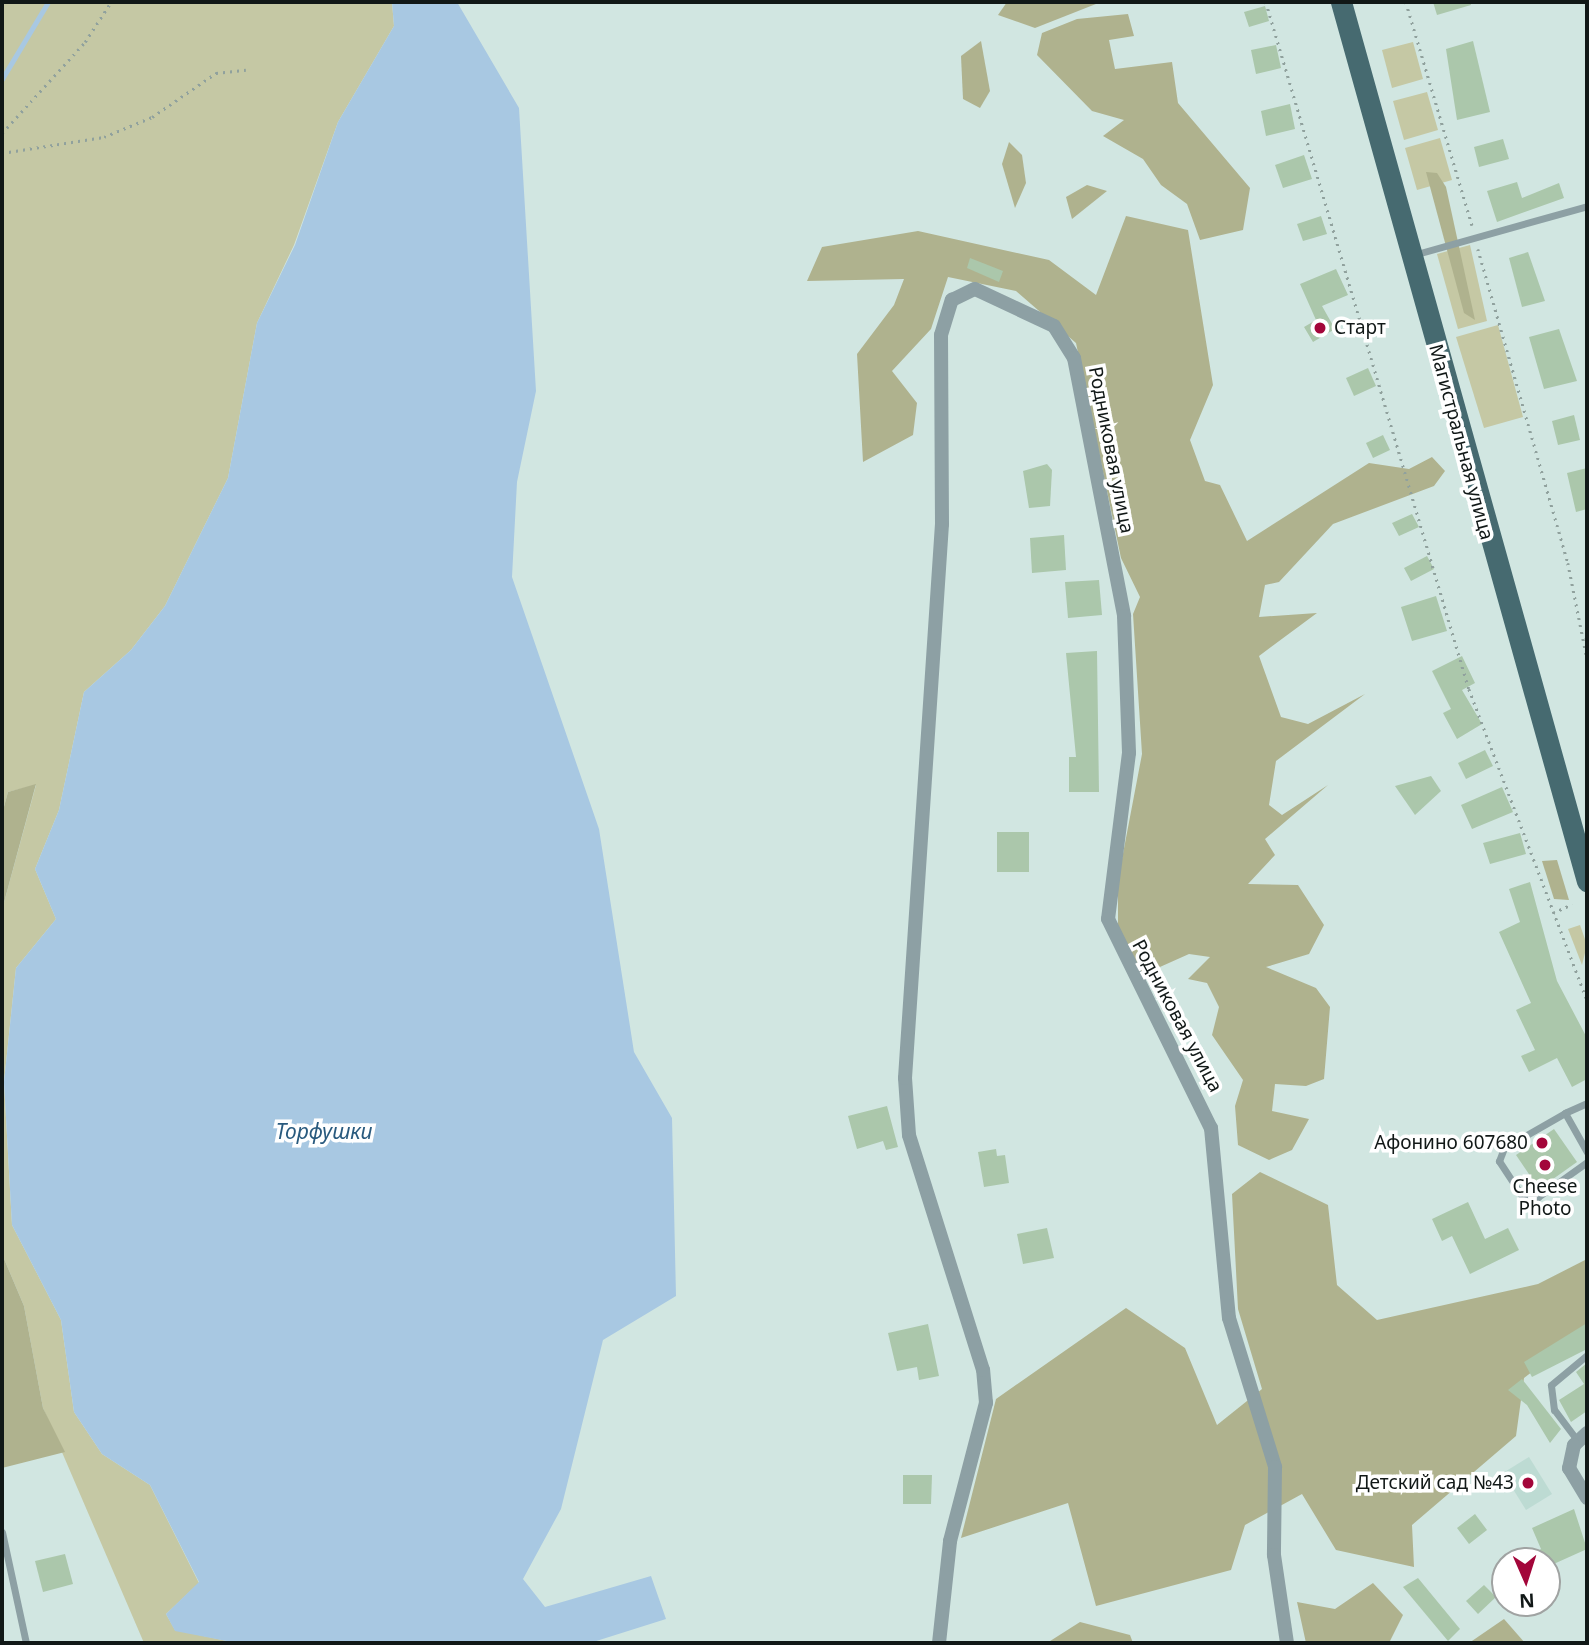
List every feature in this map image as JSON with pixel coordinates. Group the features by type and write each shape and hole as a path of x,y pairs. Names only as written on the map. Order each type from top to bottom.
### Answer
{"main road":[{"name":"Магистральная улица","path":"1341,2 1409,256 1587,881"}],"street":[{"name":"Родниковая улица","path":"939,1643 954,1521 986,1402 983,1370 904,1108 942,524 942,335 952,300 975,289 1054,326 1074,358 1124,616 1129,753 1108,919 1210,1128 1229,1318 1275,1467 1274,1555 1287,1643"},
{"path":"1579,1439 1572,1481 1587,1498"}],"lane":[{"path":"1409,256 1476,240 1587,206"},
{"path":"1587,1103 1504,1148 1499,1161 1522,1196 1538,1197 1587,1162"},
{"path":"1565,1114 1587,1152"},
{"path":"1579,1439 1554,1410 1551,1385 1587,1355"},
{"path":"2,1532 26,1643"}],"path":[{"path":"2,133 85,42 111,2"},
{"path":"1266,2 1469,689 1522,816 1553,913 1587,999"},
{"path":"1406,2 1567,563 1587,658"},
{"path":"2,153 104,137 152,117 216,73 246,70"},
{"path":"1553,913 1572,904"}],"shaded area":[{"path":"2,2 392,2 394,26 338,122 294,245 257,323 228,478 165,606 131,650 84,692 59,810 35,869 56,919 16,968 4,1082 12,1225 61,1320 74,1412 102,1454 150,1485 199,1583 166,1614 175,1630 237,1643 144,1643 43,1408 24,1306 2,1254 2,910 36,785 8,792 2,814"},
{"path":"1413,42 1423,79 1392,88 1382,50"},
{"path":"1427,92 1438,130 1404,140 1393,101"},
{"path":"1440,138 1452,180 1417,190 1405,148"},
{"path":"1470,245 1487,321 1458,329 1437,254"},
{"path":"1498,325 1523,417 1484,428 1456,337"},
{"path":"1580,925 1587,945 1582,965 1568,929"},
{"name":"Детский сад №43","path":"1529,1457 1552,1494 1526,1510 1503,1473"}],"green space":[{"path":"1007,2 1101,2 1035,28 998,15"},
{"path":"1128,14 1134,36 1109,40 1115,69 1172,62 1178,103 1250,188 1243,230 1200,240 1187,204 1161,185 1143,159 1103,136 1124,120 1092,111 1037,55 1042,33 1077,19"},
{"path":"981,41 990,91 980,108 963,99 961,56"},
{"path":"1009,142 1022,155 1026,183 1015,208 1002,164"},
{"path":"1426,172 1437,173 1446,187 1475,320 1464,313"},
{"path":"1087,185 1107,191 1072,219 1066,197"},
{"path":"1126,216 1188,230 1213,385 1190,440 1205,481 1220,485 1247,541 1369,463 1409,469 1432,457 1445,471 1434,486 1333,524 1279,582 1265,585 1259,617 1317,613 1259,656 1281,717 1308,724 1365,694 1276,761 1269,805 1282,815 1328,785 1265,839 1275,855 1248,884 1298,885 1324,925 1309,954 1266,967 1316,988 1330,1007 1324,1079 1306,1086 1275,1084 1272,1111 1309,1119 1292,1150 1269,1160 1238,1145 1235,1106 1243,1080 1212,1035 1219,1007 1207,983 1188,979 1210,957 1189,954 1142,975 1118,932 1118,880 1142,754 1133,614 1140,597 1121,558 1076,343 1016,291 948,277 931,329 892,371 917,403 913,435 863,462 857,354 894,305 904,279 807,281 822,247 918,231 1049,260 1096,295"},
{"path":"36,784 2,910 2,814 8,792"},
{"path":"1557,860 1569,900 1554,899 1542,861"},
{"path":"1260,1172 1328,1205 1337,1285 1377,1320 1538,1284 1587,1259 1585,1331 1524,1378 1516,1436 1412,1525 1414,1567 1336,1550 1302,1494 1245,1525 1231,1570 1096,1606 1068,1503 961,1538 996,1399 1126,1308 1185,1348 1217,1425 1262,1389 1238,1309 1232,1194"},
{"path":"2,1254 24,1306 43,1408 65,1452 2,1468"},
{"path":"1373,1583 1403,1615 1389,1643 1306,1643 1297,1602 1335,1609"},
{"path":"1504,1619 1525,1643 1469,1643"},
{"path":"1080,1622 1130,1635 1133,1643 1047,1643"}],"water":[{"name":"Торфушки","path":"392,2 457,2 519,108 536,391 517,482 512,577 599,829 634,1052 672,1118 676,1296 603,1340 561,1509 523,1579 545,1607 651,1576 666,1619 590,1643 237,1643 175,1631 166,1614 199,1582 150,1485 102,1454 74,1412 61,1320 12,1225 4,1082 16,968 56,919 35,869 59,810 84,692 131,650 165,606 228,478 257,323 295,245 338,122 394,26"}],"building":[{"path":"1433,2 1470,2 1471,5 1437,15"},
{"path":"1265,6 1269,21 1249,27 1244,12"},
{"path":"1473,41 1490,112 1457,120 1446,49"},
{"path":"1276,45 1281,68 1256,74 1251,50"},
{"path":"1290,104 1295,129 1266,136 1261,111"},
{"path":"1503,139 1509,159 1479,167 1474,147"},
{"path":"1304,155 1312,179 1283,188 1275,165"},
{"path":"1517,182 1522,198 1559,183 1564,198 1497,222 1487,191"},
{"path":"1321,216 1327,234 1303,241 1297,224"},
{"path":"1528,252 1545,301 1522,307 1509,258"},
{"path":"970,258 1003,271 999,282 967,268"},
{"path":"1336,269 1348,295 1322,306 1335,329 1313,342 1304,327 1316,320 1300,284"},
{"path":"1559,329 1577,381 1544,389 1529,337"},
{"path":"1368,368 1376,386 1354,396 1346,378"},
{"path":"1574,415 1580,440 1558,445 1552,421"},
{"path":"1383,435 1390,450 1373,458 1366,443"},
{"path":"1047,464 1052,470 1050,506 1029,508 1023,471"},
{"path":"1587,468 1587,509 1576,512 1567,473"},
{"path":"1412,514 1419,527 1399,536 1392,523"},
{"path":"1064,535 1066,570 1032,573 1030,538"},
{"path":"1427,556 1434,569 1411,581 1404,568"},
{"path":"1099,580 1102,615 1068,618 1065,582"},
{"path":"1436,596 1447,631 1412,641 1401,607"},
{"path":"1097,651 1099,792 1069,792 1069,757 1076,757 1066,653"},
{"path":"1462,656 1475,683 1462,690 1482,724 1457,739 1443,713 1451,709 1432,671"},
{"path":"1485,750 1493,766 1466,779 1458,763"},
{"path":"1431,776 1441,791 1415,815 1395,786"},
{"path":"1502,787 1513,812 1472,829 1461,805"},
{"path":"997,832 1029,832 1029,872 997,872"},
{"path":"1520,833 1526,854 1490,864 1483,843"},
{"path":"1530,882 1557,981 1587,1038 1587,1079 1572,1087 1557,1058 1529,1072 1521,1056 1535,1050 1516,1010 1531,1003 1499,932 1520,922 1509,889"},
{"path":"887,1106 898,1147 886,1150 883,1141 857,1149 848,1116"},
{"path":"1554,1129 1577,1162 1539,1189 1516,1155"},
{"path":"996,1149 997,1156 1005,1155 1009,1183 984,1187 978,1152"},
{"path":"1468,1202 1485,1239 1508,1228 1519,1250 1470,1274 1452,1236 1442,1241 1432,1219"},
{"path":"1047,1228 1054,1258 1023,1264 1017,1234"},
{"path":"1587,1323 1587,1349 1532,1377 1524,1362"},
{"path":"928,1324 939,1376 919,1380 917,1367 897,1371 888,1333"},
{"path":"1587,1363 1587,1411 1571,1422 1559,1400 1584,1384 1576,1372"},
{"path":"1522,1379 1561,1429 1550,1443 1527,1405 1508,1390"},
{"path":"903,1475 932,1475 931,1504 903,1504"},
{"path":"1574,1509 1587,1549 1561,1561 1561,1547 1540,1547 1532,1528"},
{"path":"1475,1514 1487,1530 1469,1544 1457,1528"},
{"path":"65,1554 73,1584 43,1592 35,1561"},
{"path":"1418,1578 1460,1629 1448,1641 1403,1587"},
{"path":"1484,1585 1491,1592 1491,1602 1478,1614 1466,1601"}],"waterway":[{"path":"2,79 48,2"}],"place":[{"name":"Старт","path":"1320,328"},
{"name":"Афонино 607680","path":"1542,1143"},
{"name":"Cheese Photo","path":"1545,1165"},
{"name":"Детский сад №43","path":"1528,1483"}]}
